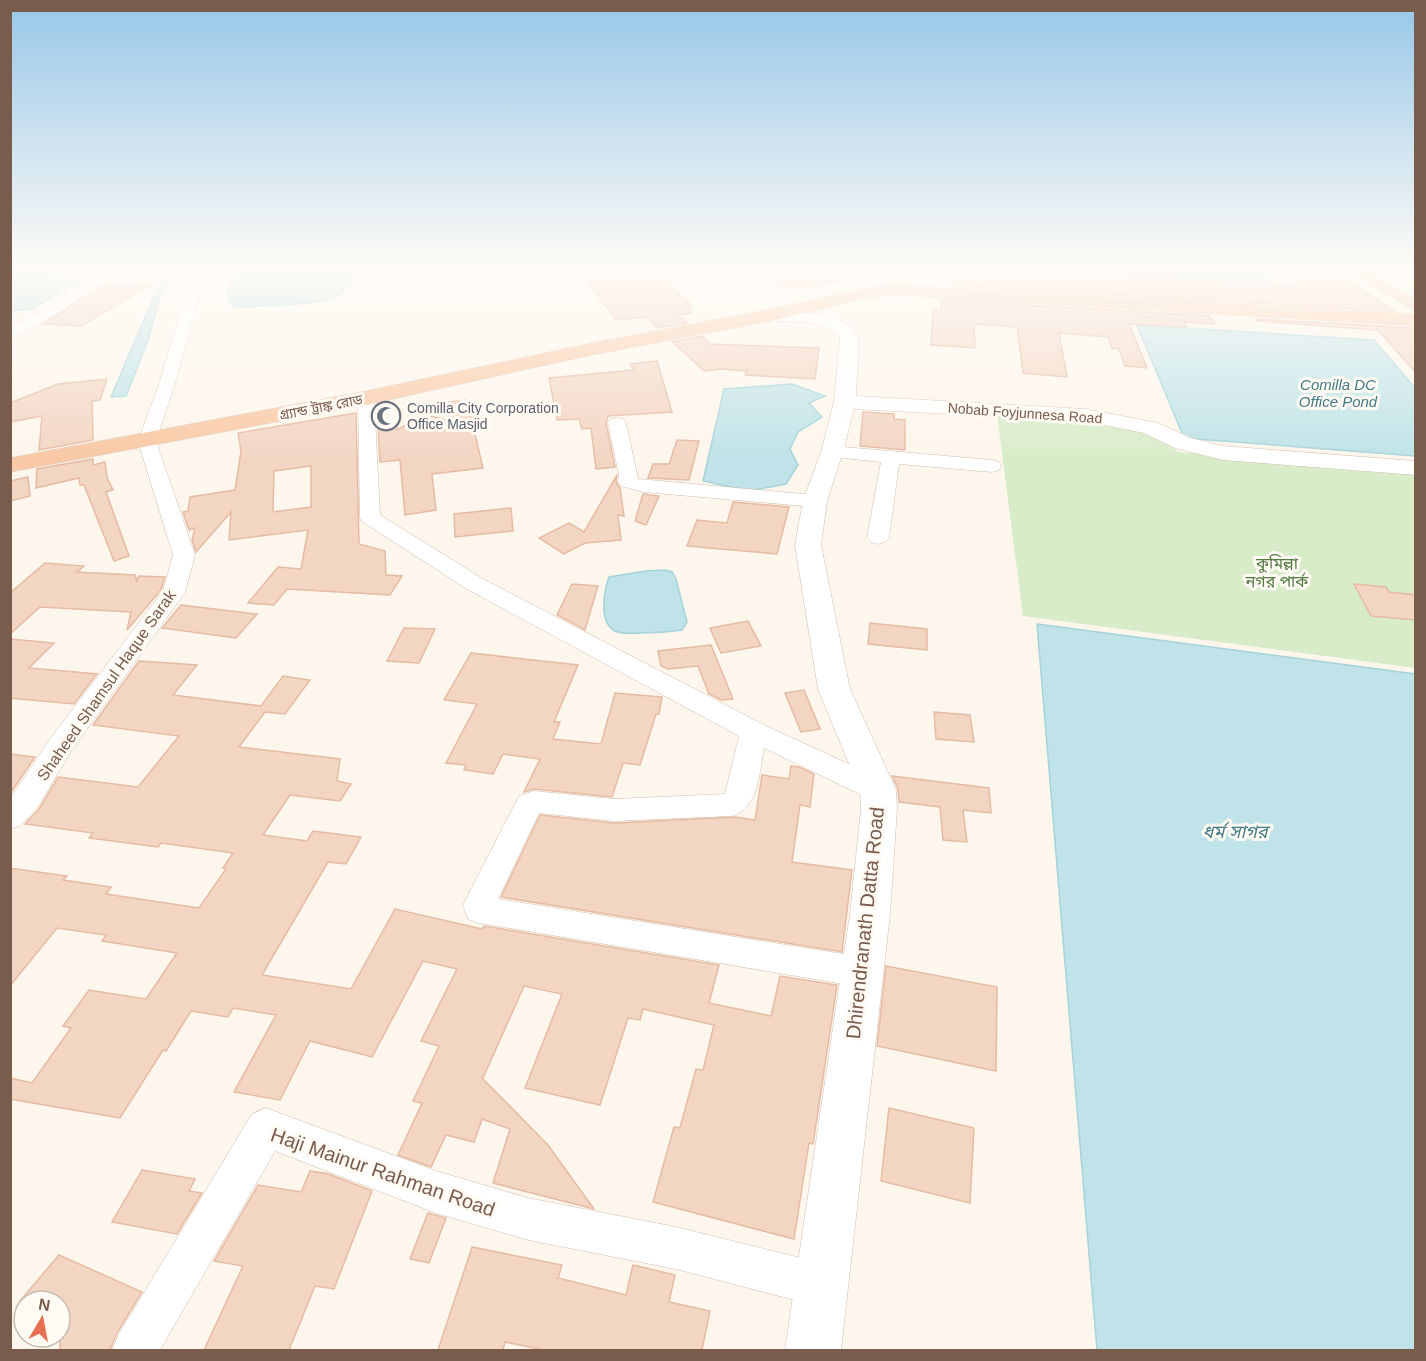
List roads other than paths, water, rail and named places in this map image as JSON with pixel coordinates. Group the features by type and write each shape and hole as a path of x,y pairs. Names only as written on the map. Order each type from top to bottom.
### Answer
{"highway":[{"name":"গ্র্যান্ড ট্রাঙ্ক রোড","path":"10,465 366,398 679,333"}],"street":[{"path":"147,441 166,387 180,333"},
{"name":"Dhirendranath Datta Road","path":"813,1350 862,972 874,867 878,790 834,689 808,545 815,501 832,452 845,402 848,333"},
{"path":"366,398 370,518 475,584 754,732 878,790"},
{"name":"Nobab Foyjunnesa Road","path":"845,402 1086,415 1150,428 1200,449 1223,453 1416,468"},
{"path":"617,423 628,482 644,486 815,501"},
{"name":"Shaheed Shamsul Haque Sarak","path":"10,818 27,800 60,746 174,592 184,555 147,441"},
{"path":"832,452 992,466"},
{"path":"878,538 891,457"},
{"path":"754,732 738,800 732,804 614,810 531,802 479,909 862,972"},
{"name":"Haji Mainur Rahman Road","path":"135,1350 266,1128 436,1192 528,1219 676,1248 821,1285"}],"water":[{"path":"139,333 150,333 126,396 111,397"},
{"name":"Comilla DC Office Pond","path":"1140,333 1256,333 1374,340 1415,388 1415,456 1184,438"},
{"path":"792,384 825,396 809,403 822,417 798,432 790,449 798,465 786,484 749,491 703,481 724,389"},
{"path":"665,570 672,572 676,579 687,622 682,630 625,633 615,631 610,627 604,614 605,590 609,577"},
{"name":"ধর্ম সাগর","path":"1037,624 1415,674 1415,1350 1097,1350"}],"place":[{"name":"Comilla City Corporation Office Masjid","path":"386,416"}],"park label":[{"name":"কুমিল্লা নগর পার্ক","path":"1277,572"}]}
